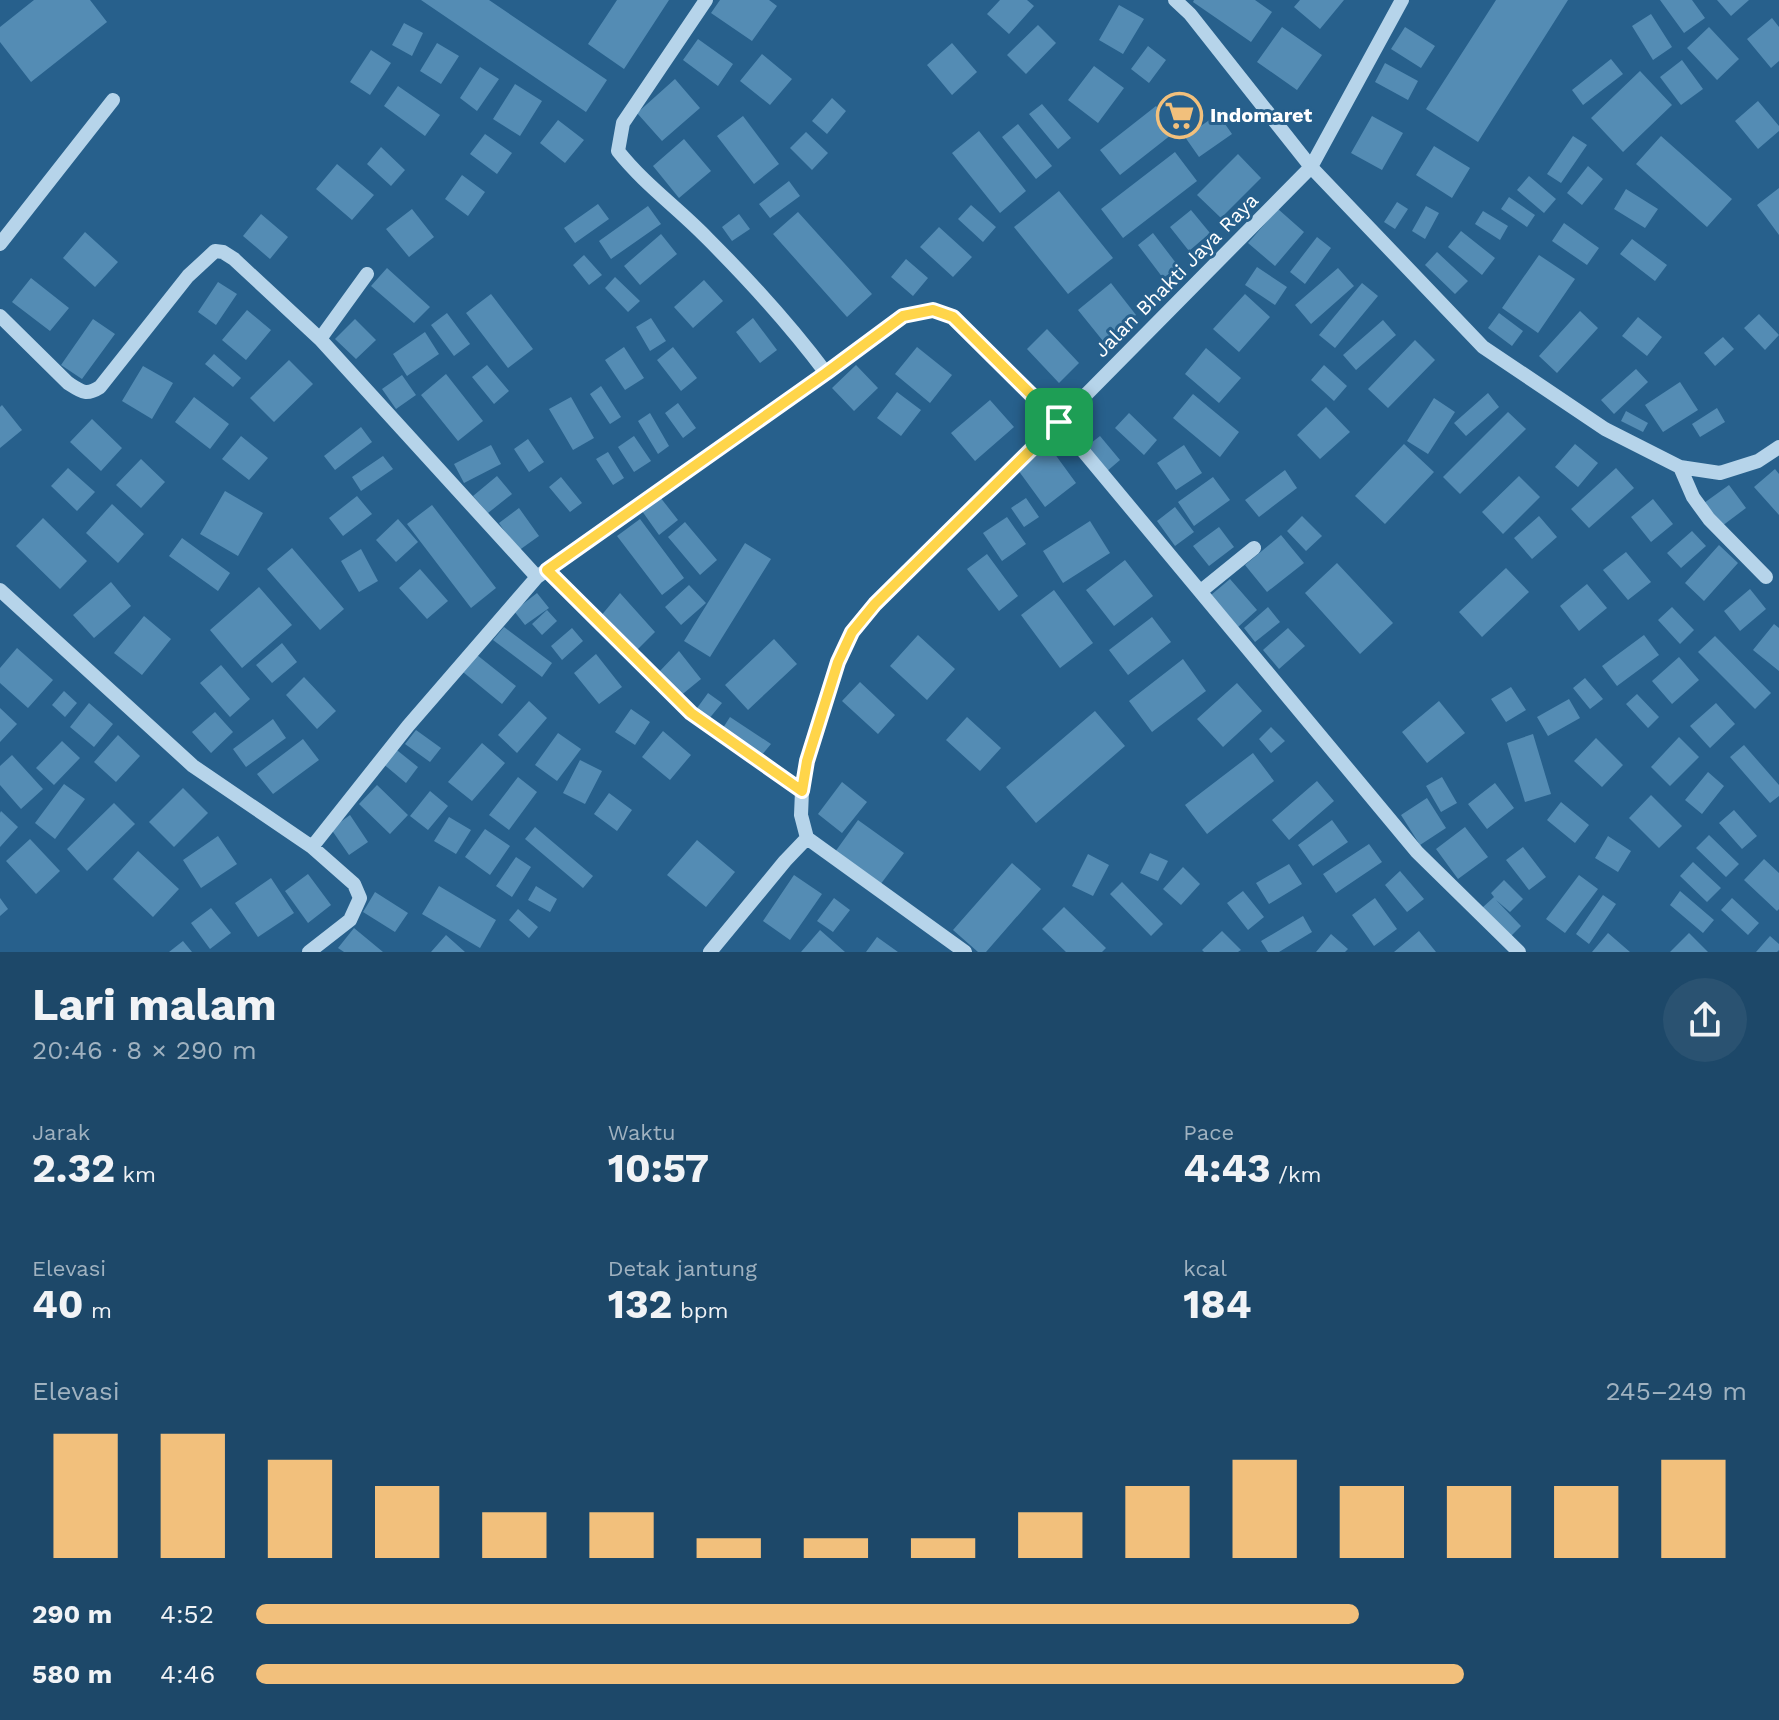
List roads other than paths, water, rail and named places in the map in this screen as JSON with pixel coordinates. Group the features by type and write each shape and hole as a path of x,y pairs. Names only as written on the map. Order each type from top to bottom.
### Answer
{"street":[{"path":"706,0 623,123 618,151 632,168 706,236 799,338 826,373"},
{"path":"1175,0 1190,14 1311,167 1483,347 1605,429 1680,467 1720,473 1758,461 1779,447"},
{"name":"Jalan Bhakti Jaya Raya","path":"807,838 801,815 807,761 838,662 852,632 875,604 1311,167 1402,0"},
{"path":"0,244 113,100"},
{"path":"0,316 68,383 81,391 92,392 100,387 188,276 215,251 223,252 320,339 542,574 691,713 802,791"},
{"path":"320,339 367,274"},
{"path":"312,847 408,726 542,574 903,316 933,310 953,317 1059,422 1417,852 1519,952"},
{"path":"1680,467 1693,497 1709,519 1766,577"},
{"path":"1201,591 1254,548"},
{"path":"0,590 193,766 312,847 354,884 360,898 350,920 309,952"},
{"path":"710,952 807,838 965,952"}],"place":[{"name":"Indomaret","path":"1179,115"}]}
